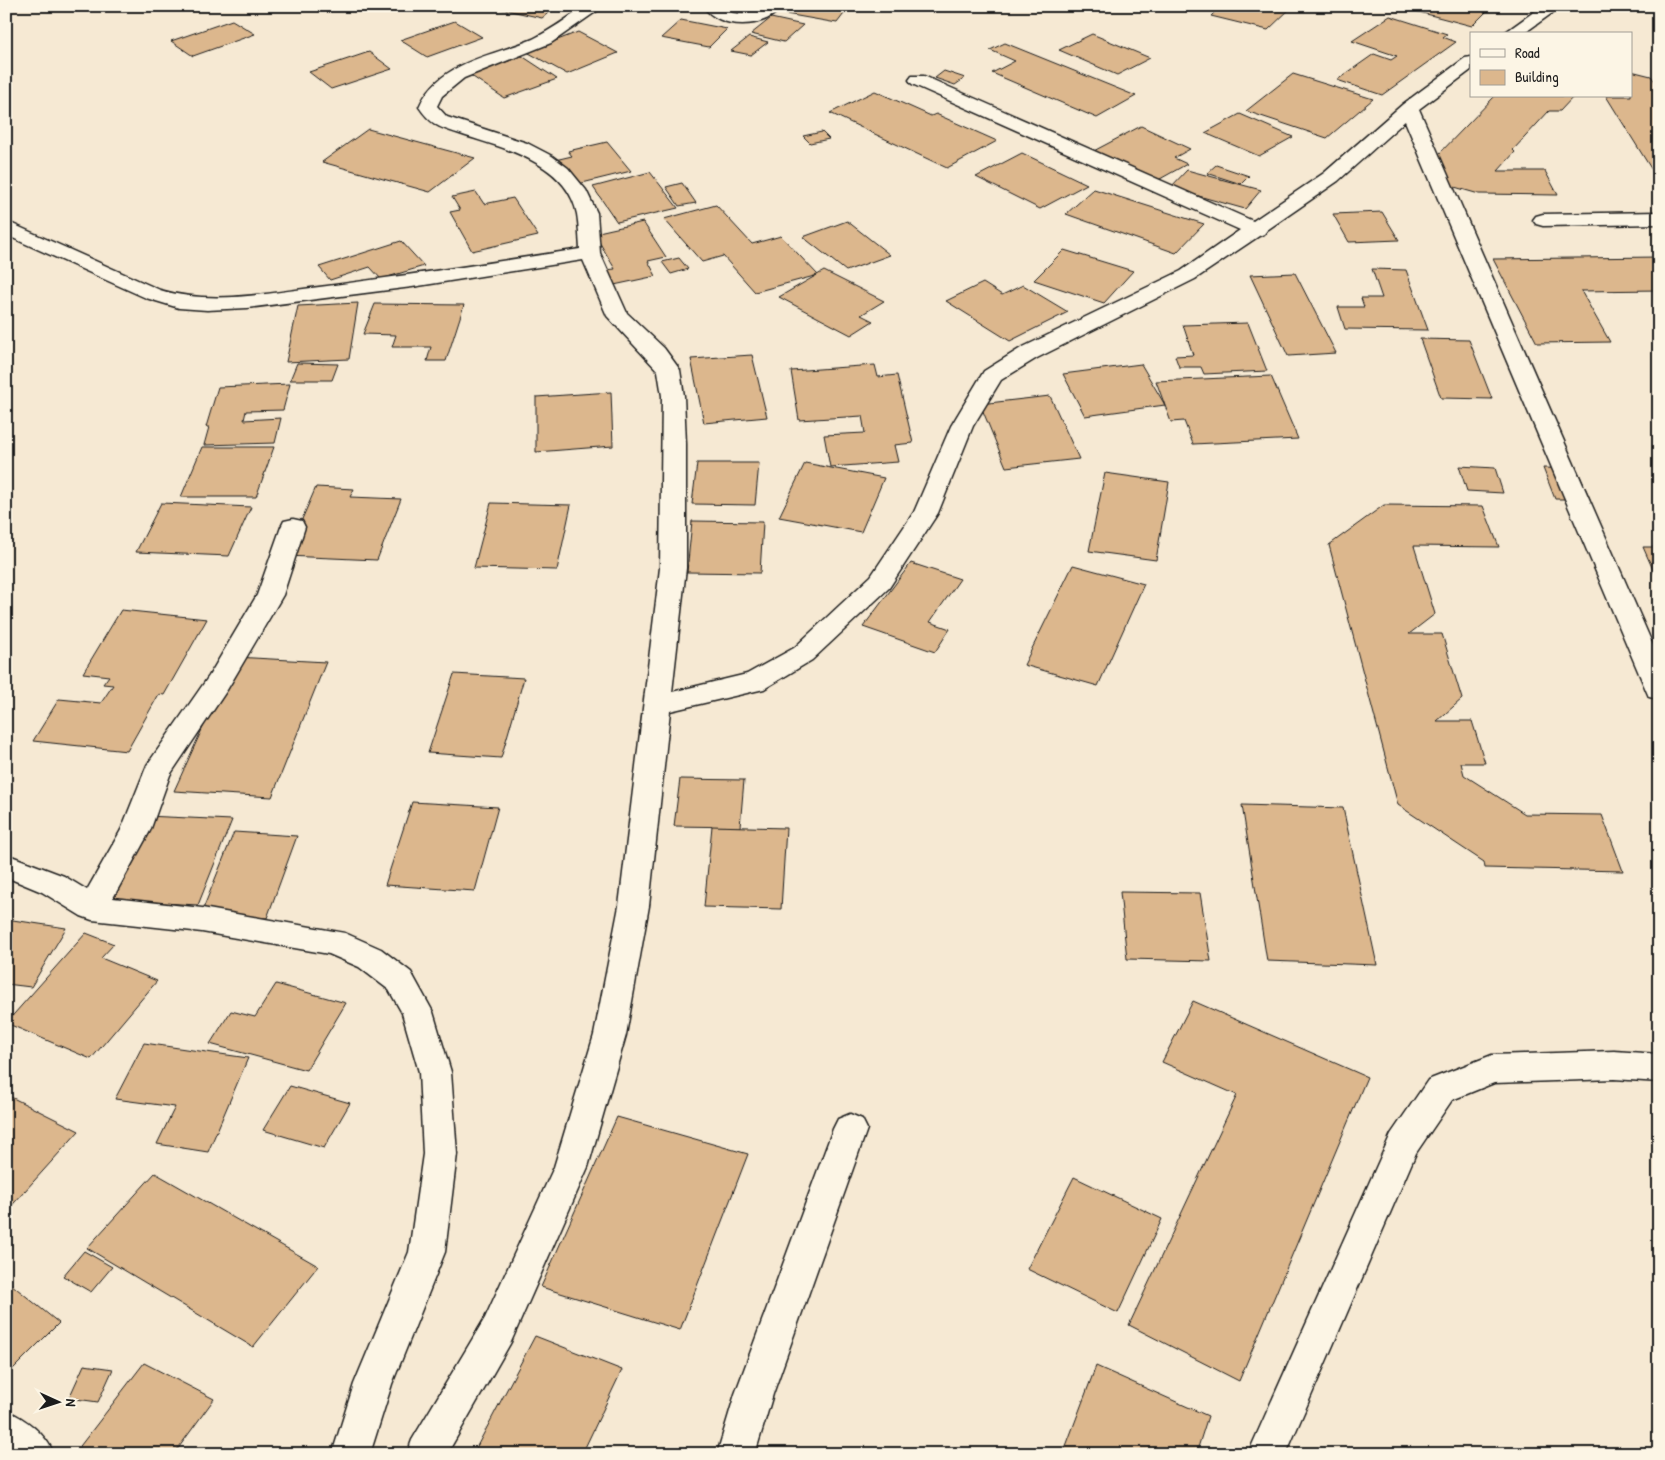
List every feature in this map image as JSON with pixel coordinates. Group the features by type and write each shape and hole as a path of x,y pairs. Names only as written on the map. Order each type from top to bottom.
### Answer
{"street":[{"path":"426,1454 498,1330 571,1167 610,1035 634,906 673,568 673,396 669,370 656,353 618,316 590,253 587,213 576,190 561,172 545,160 520,148 440,121 428,107 429,97 443,81 473,67 538,42 596,6"},
{"path":"711,6 720,15 749,20 774,6"},
{"path":"1514,32 1554,6"},
{"path":"656,704 755,682 803,654 880,582 926,512 962,426 992,376 1028,353 1188,275 1257,230 1331,177 1408,108 1470,63"},
{"path":"918,80 1138,179 1257,230"},
{"path":"1408,108 1659,690"},
{"path":"1543,220 1659,218"},
{"path":"6,228 153,294 179,302 207,304 247,302 412,281 590,253"},
{"path":"92,908 135,831 157,772 218,683 270,594 293,527"},
{"path":"6,865 54,884 92,908 202,920 334,942 370,958 400,981 417,1012 435,1072 440,1154 427,1252 373,1384 351,1454"},
{"path":"1267,1454 1403,1144 1440,1090 1492,1069 1614,1065 1659,1068"},
{"path":"736,1454 754,1394 850,1129"},
{"path":"6,1429 35,1454"}],"building":[{"path":"489,6 557,6 542,18"},
{"path":"792,6 850,6 837,23 786,14"},
{"path":"1221,6 1293,6 1268,30 1211,16"},
{"path":"1420,6 1492,6 1472,26 1415,11"},
{"path":"1390,16 1447,34 1443,37 1456,42 1382,95 1337,80 1374,54 1391,60 1397,56 1352,41"},
{"path":"771,18 803,25 784,42 751,34"},
{"path":"232,20 255,34 193,56 171,41"},
{"path":"681,20 727,29 709,47 661,38"},
{"path":"455,21 482,37 427,57 400,40"},
{"path":"578,32 618,53 567,74 527,52"},
{"path":"1092,34 1150,58 1117,75 1059,50"},
{"path":"749,37 768,42 751,55 731,51"},
{"path":"1005,43 1136,96 1097,118 992,73 1015,61 990,50"},
{"path":"369,52 392,69 331,89 309,72"},
{"path":"522,56 557,79 504,98 470,75"},
{"path":"944,71 965,78 955,85 935,78"},
{"path":"1632,71 1651,76 1659,87 1659,175 1655,175 1607,98 1632,98"},
{"path":"1293,74 1373,99 1327,138 1246,111"},
{"path":"875,91 931,116 936,114 997,141 947,168 830,113"},
{"path":"1493,98 1572,98 1560,111 1549,111 1513,150 1515,152 1498,171 1545,171 1558,195 1479,194 1451,186 1437,156"},
{"path":"1240,114 1293,137 1259,156 1205,133"},
{"path":"1141,126 1190,149 1174,158 1187,164 1151,184 1088,154"},
{"path":"368,129 475,158 430,192 322,162"},
{"path":"822,132 829,139 810,143 803,136"},
{"path":"607,142 631,171 574,185 555,160 572,156 568,151"},
{"path":"1022,153 1087,184 1040,209 976,177"},
{"path":"1216,165 1249,176 1241,184 1207,173"},
{"path":"1187,170 1261,190 1245,209 1170,188"},
{"path":"650,172 678,208 617,222 593,187"},
{"path":"682,183 696,203 679,206 666,187"},
{"path":"1094,189 1204,224 1176,253 1066,214"},
{"path":"476,192 484,204 513,198 538,236 472,251 450,212 460,210 452,197"},
{"path":"716,205 752,244 781,236 818,275 755,292 723,256 702,262 664,219"},
{"path":"1382,212 1399,240 1349,242 1333,214"},
{"path":"847,221 890,255 846,271 803,237"},
{"path":"643,222 666,257 648,261 656,276 614,285 606,270 615,269 594,233"},
{"path":"401,241 424,266 381,279 370,267 330,280 319,267"},
{"path":"1064,250 1133,271 1104,303 1034,280"},
{"path":"1659,257 1659,290 1581,291 1610,342 1537,343 1493,259"},
{"path":"679,258 688,269 671,274 662,262"},
{"path":"1372,269 1406,270 1428,330 1345,329 1338,307 1364,307 1361,298 1382,298"},
{"path":"824,271 884,301 861,315 873,321 851,335 779,297"},
{"path":"1295,273 1336,353 1288,356 1250,275"},
{"path":"983,283 1002,295 1023,285 1068,312 1010,341 946,301"},
{"path":"358,303 349,359 286,362 298,306"},
{"path":"375,304 464,305 446,361 427,361 431,347 392,347 396,335 363,334"},
{"path":"1248,323 1267,371 1204,374 1201,367 1179,367 1175,356 1193,355 1183,325"},
{"path":"1420,339 1469,340 1492,399 1441,398"},
{"path":"752,355 767,417 704,423 691,359"},
{"path":"297,363 338,364 332,380 290,380"},
{"path":"1141,364 1165,405 1085,416 1063,374"},
{"path":"875,365 878,377 897,375 913,443 894,445 898,462 830,467 824,435 865,433 862,416 799,420 791,371"},
{"path":"1271,376 1298,439 1193,444 1184,421 1171,422 1156,381"},
{"path":"290,384 283,410 246,411 244,420 281,418 275,443 204,445 209,427 206,427 218,387"},
{"path":"611,392 613,446 536,452 536,397"},
{"path":"1050,396 1079,459 1006,467 980,404"},
{"path":"202,447 274,447 256,497 181,497"},
{"path":"697,463 759,463 755,505 692,504"},
{"path":"805,463 884,478 861,532 779,517"},
{"path":"1459,466 1495,468 1503,493 1467,491"},
{"path":"1543,468 1577,469 1590,499 1555,499"},
{"path":"1105,473 1169,482 1156,560 1089,551"},
{"path":"316,487 354,489 350,497 401,499 377,560 286,556"},
{"path":"161,503 251,507 229,556 136,552"},
{"path":"491,503 571,505 557,570 474,568"},
{"path":"1384,505 1483,506 1499,547 1414,546 1435,614 1409,634 1442,634 1462,699 1437,721 1472,721 1485,763 1461,763 1464,775 1525,814 1602,815 1623,871 1485,868 1484,862 1398,805 1329,545"},
{"path":"692,521 763,522 760,573 687,572"},
{"path":"1643,547 1659,547 1659,583"},
{"path":"911,563 960,579 930,622 950,629 935,652 863,627"},
{"path":"1073,565 1144,584 1098,686 1024,665"},
{"path":"121,610 207,619 164,695 159,694 127,751 33,741 59,699 101,703 113,685 103,684 109,676 83,673"},
{"path":"235,657 326,662 272,797 174,791"},
{"path":"454,674 524,678 501,758 428,753"},
{"path":"680,779 744,780 740,827 674,826"},
{"path":"412,802 498,807 475,891 385,885"},
{"path":"1242,805 1343,808 1377,965 1267,961"},
{"path":"146,816 232,820 198,905 109,900"},
{"path":"712,826 786,828 781,909 704,907"},
{"path":"234,832 297,836 267,918 201,914"},
{"path":"1120,892 1200,893 1211,961 1127,959"},
{"path":"6,919 66,928 31,987 6,984"},
{"path":"86,933 114,944 101,958 157,981 91,1059 6,1023"},
{"path":"276,984 346,1003 306,1070 210,1044 231,1011 255,1017"},
{"path":"1193,1001 1367,1077 1239,1381 1129,1325 1237,1095 1162,1062"},
{"path":"144,1043 248,1058 208,1152 157,1144 175,1107 115,1099"},
{"path":"290,1086 350,1103 324,1148 263,1130"},
{"path":"11,1097 79,1131 6,1212 6,1102"},
{"path":"617,1117 748,1154 680,1330 541,1287"},
{"path":"155,1173 318,1266 253,1347 87,1248"},
{"path":"1074,1177 1162,1219 1118,1313 1027,1269"},
{"path":"84,1251 112,1267 91,1292 63,1276"},
{"path":"6,1280 59,1323 8,1374 6,1372"},
{"path":"535,1336 622,1370 582,1454 473,1454"},
{"path":"144,1363 214,1399 174,1454 74,1454"},
{"path":"84,1365 113,1369 98,1402 69,1398"},
{"path":"1096,1366 1208,1416 1196,1454 1063,1454"}]}
